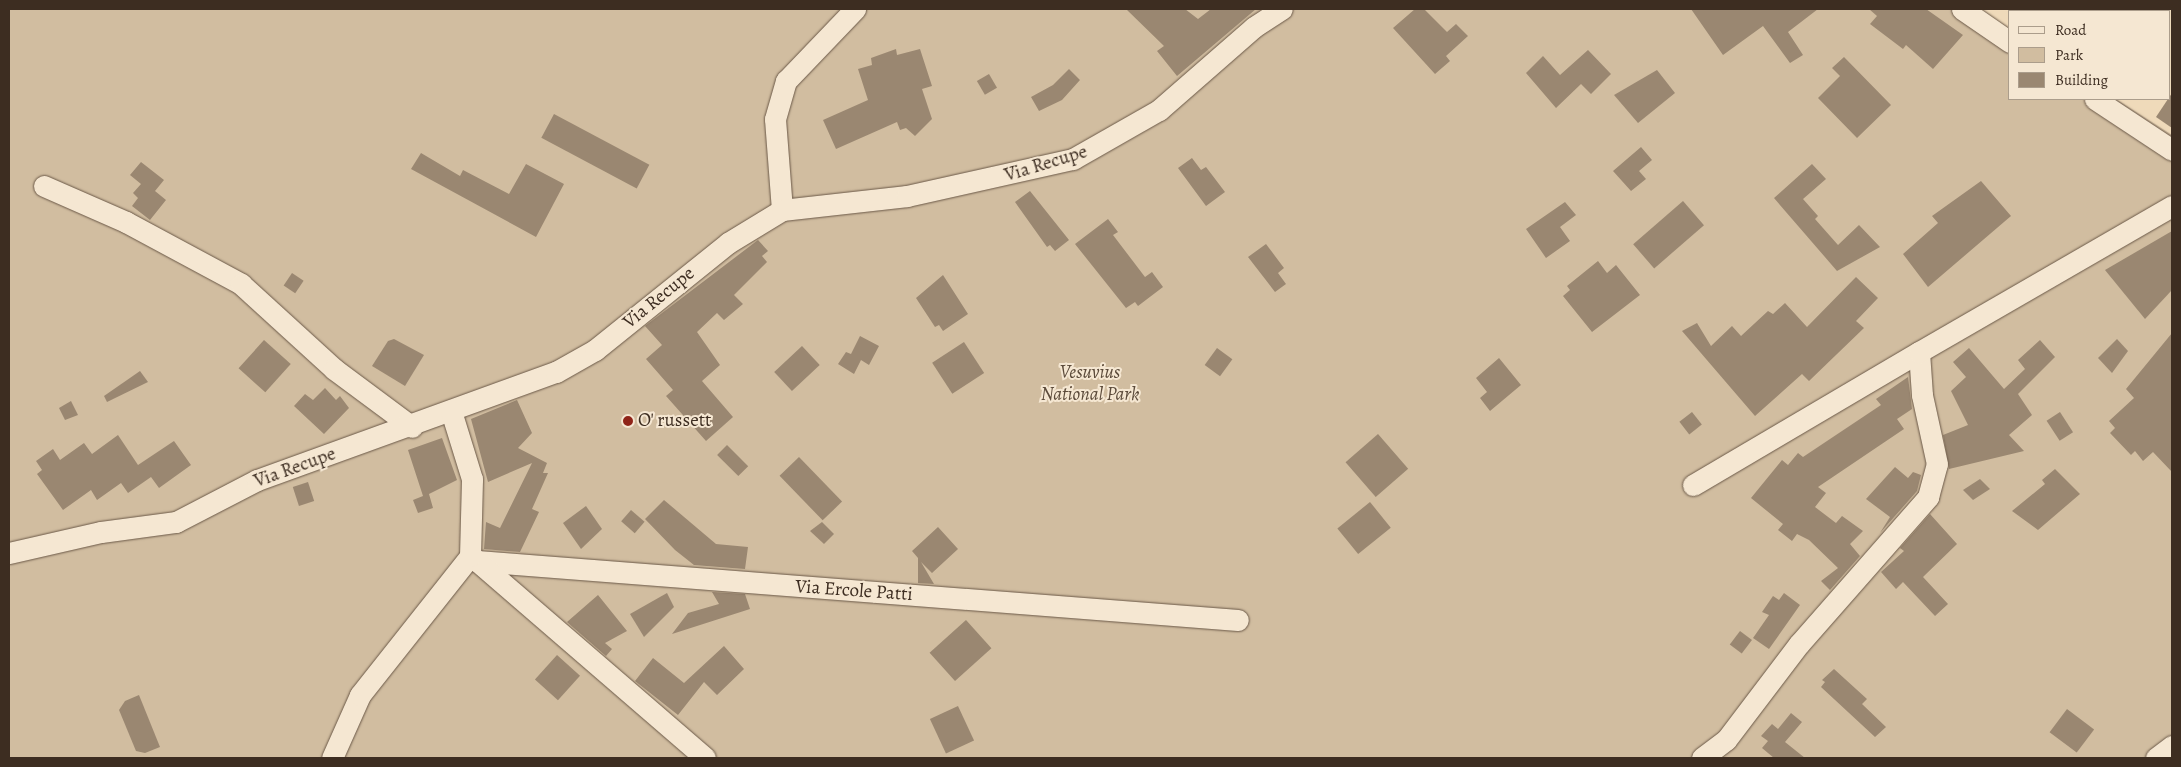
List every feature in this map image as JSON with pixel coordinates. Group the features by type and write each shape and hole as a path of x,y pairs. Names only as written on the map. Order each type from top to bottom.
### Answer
{"street":[{"path":"782,210 775,119 786,81 855,9"},
{"name":"Via Recupe","path":"9,553 101,532 176,522 257,480 412,427 556,372 595,350 728,243 782,210 907,196 1073,159 1159,110 1254,27 1282,9"},
{"path":"1962,9 2008,41"},
{"path":"2097,100 2172,150"},
{"path":"44,186 126,222 241,284 334,369 412,427"},
{"path":"1693,485 2172,206"},
{"path":"1702,758 1726,740 1799,644 1928,497 1937,464 1922,395 1919,352"},
{"path":"332,758 360,695 474,558 472,480 451,411"},
{"path":"474,558 705,758"},
{"name":"Via Ercole Patti","path":"474,558 1238,620"},
{"path":"2156,758 2172,746"}],"green space":[{"name":"Vesuvius National Park","path":"9,9 1980,9 2008,28 2008,100 2118,100 2172,135 2172,758 9,758"}],"building":[{"path":"1126,9 1185,9 1198,19 1211,9 1256,9 1177,76 1157,51 1164,46"},
{"path":"1415,9 1424,9 1447,32 1456,24 1468,36 1446,56 1450,61 1435,74 1393,28"},
{"path":"1691,9 1818,9 1788,32 1803,55 1790,63 1763,26 1723,55"},
{"path":"1869,9 1926,9 1963,35 1933,69 1906,45 1903,49 1870,24 1877,16"},
{"path":"896,49 897,55 920,49 932,86 922,89 932,119 915,136 906,128 900,130 897,122 836,149 823,120 868,100 858,69 872,65 871,58"},
{"path":"1588,50 1611,74 1591,94 1581,84 1556,108 1526,73 1543,56 1560,75"},
{"path":"1844,57 1891,105 1857,138 1818,98 1840,76 1832,68"},
{"path":"1069,69 1080,80 1062,100 1039,111 1031,97 1053,85"},
{"path":"1657,70 1675,93 1638,123 1614,95"},
{"path":"989,74 997,88 985,95 977,81"},
{"path":"2172,93 2172,128 2156,117 2167,100 2171,100"},
{"path":"554,114 649,165 637,189 541,138"},
{"path":"1641,147 1652,160 1639,171 1646,179 1631,191 1613,171"},
{"path":"421,153 460,176 463,170 509,194 526,164 564,184 536,237 411,169"},
{"path":"1192,158 1201,170 1206,167 1225,192 1206,206 1178,168"},
{"path":"141,162 164,180 155,191 166,200 150,220 132,206 138,198 133,193 141,184 130,175"},
{"path":"1812,164 1826,179 1803,199 1818,216 1815,219 1838,245 1859,225 1880,247 1837,271 1774,198"},
{"path":"1981,181 2011,216 1928,287 1903,254 1938,223 1932,216"},
{"path":"1030,191 1069,240 1055,251 1050,245 1047,247 1015,202"},
{"path":"1683,201 1704,225 1654,268 1633,244"},
{"path":"1565,202 1576,215 1560,227 1570,241 1546,258 1526,229"},
{"path":"1108,219 1118,232 1113,235 1145,277 1152,272 1163,287 1138,306 1135,302 1126,308 1075,244"},
{"path":"2172,231 2172,290 2145,319 2105,270"},
{"path":"758,240 768,251 762,256 767,262 734,295 743,304 724,320 717,313 697,332 720,365 702,381 733,417 706,441 666,396 673,390 646,359 662,345 645,326"},
{"path":"1266,244 1284,268 1278,273 1286,284 1275,292 1248,257"},
{"path":"1598,261 1607,273 1616,265 1640,295 1592,332 1563,296 1570,290 1567,286"},
{"path":"292,273 304,281 295,293 284,285"},
{"path":"943,275 968,314 943,331 939,325 935,327 916,298"},
{"path":"1856,277 1878,298 1856,321 1864,328 1809,381 1802,374 1755,416 1682,331 1697,323 1711,346 1732,326 1741,336 1768,311 1773,314 1785,303 1807,327"},
{"path":"2172,333 2172,472 2153,452 2143,461 2135,451 2131,455 2110,433 2115,428 2109,421 2134,398 2126,389"},
{"path":"860,336 879,346 869,365 861,360 854,374 838,364 846,352 851,354"},
{"path":"394,339 424,355 405,386 372,366 388,341"},
{"path":"2117,339 2128,351 2112,373 2098,358"},
{"path":"264,340 291,364 265,392 239,368"},
{"path":"2040,340 2055,357 2018,394 2032,415 2009,435 2024,451 1949,469 1943,435 1968,425 1951,391 1966,377 1953,362 1969,348 2004,389 2025,369 2018,360"},
{"path":"964,342 984,373 952,394 932,363"},
{"path":"802,346 820,365 792,391 774,372"},
{"path":"1217,348 1232,359 1220,376 1205,365"},
{"path":"1499,358 1521,385 1490,411 1480,398 1487,392 1476,378"},
{"path":"140,371 148,382 107,402 104,396"},
{"path":"1908,377 1912,409 1897,419 1904,429 1818,487 1826,493 1815,507 1836,523 1842,516 1863,531 1850,544 1860,556 1830,590 1821,581 1838,568 1809,540 1797,534 1792,541 1778,530 1783,524 1751,498 1782,460 1788,465 1798,453 1803,457 1881,405 1876,399"},
{"path":"325,388 336,400 340,396 349,408 324,434 294,406 305,394 313,400"},
{"path":"517,400 532,433 518,448 547,463 543,473 548,473 532,509 539,512 520,552 484,549 486,522 500,528 532,463 488,482 471,419"},
{"path":"71,401 78,415 65,420 59,408"},
{"path":"1692,412 1702,425 1689,434 1679,422"},
{"path":"2060,412 2073,432 2060,441 2047,421"},
{"path":"1378,434 1408,469 1376,497 1346,462"},
{"path":"118,435 138,465 174,441 191,465 159,488 151,477 128,493 121,483 97,500 91,490 63,510 37,474 42,470 36,461 53,449 60,460 84,443 92,454"},
{"path":"442,438 457,480 429,494 433,508 418,513 413,500 423,496 408,450"},
{"path":"727,445 748,466 738,476 717,455"},
{"path":"799,457 842,502 823,520 780,476"},
{"path":"1895,467 1908,478 1913,472 1921,475 1917,491 1880,533 1890,517 1866,499"},
{"path":"2055,469 2080,494 2038,530 2012,511 2045,484 2042,480"},
{"path":"1980,479 1990,489 1973,500 1963,490"},
{"path":"308,482 314,501 299,506 293,487"},
{"path":"664,500 716,544 748,547 745,569 694,565 675,550 645,519"},
{"path":"1370,502 1391,528 1358,554 1337,528"},
{"path":"586,506 602,529 581,549 563,523"},
{"path":"631,510 645,522 635,533 621,521"},
{"path":"1930,514 1957,544 1923,577 1948,604 1935,616 1903,582 1896,589 1881,572 1904,551 1900,548"},
{"path":"822,522 834,534 824,544 810,531"},
{"path":"938,527 958,549 932,573 921,562 934,584 918,583 918,558 912,551"},
{"path":"712,592 745,594 750,609 672,634 688,613 719,604"},
{"path":"667,593 674,607 644,637 630,614"},
{"path":"1784,593 1800,605 1769,649 1753,638 1769,615 1762,612 1773,596 1779,600"},
{"path":"598,595 627,631 605,643 612,649 606,656 567,622"},
{"path":"966,620 991,648 955,681 930,653"},
{"path":"1740,631 1752,640 1742,654 1730,645"},
{"path":"724,646 744,669 717,695 704,682 678,715 635,681 653,658 684,683"},
{"path":"557,655 580,676 558,700 535,680"},
{"path":"1834,669 1867,699 1862,704 1886,727 1875,737 1821,687 1825,682 1822,680"},
{"path":"139,695 160,747 145,753 136,751 119,710 125,701"},
{"path":"958,706 974,740 946,754 930,719"},
{"path":"2067,709 2094,729 2077,753 2050,732"},
{"path":"1791,713 1802,722 1785,742 1805,758 1774,758 1762,748 1768,741 1761,736 1772,724 1778,729"}],"place":[{"name":"O' russett","path":"628,421"}]}
